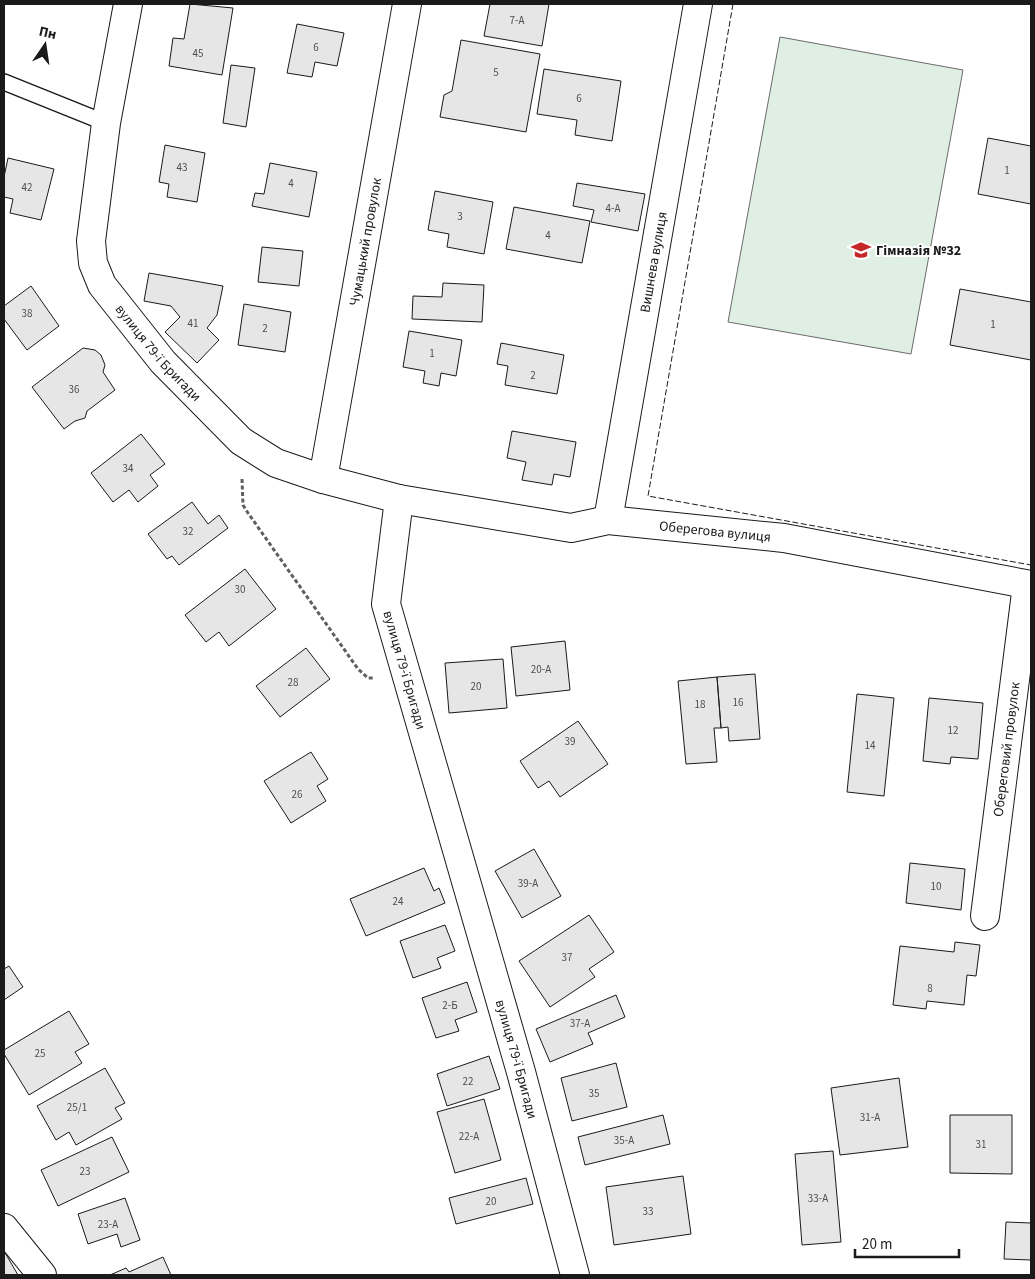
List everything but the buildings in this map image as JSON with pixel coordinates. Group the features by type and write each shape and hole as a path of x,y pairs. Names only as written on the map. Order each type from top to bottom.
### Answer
{"street":[{"name":"вулиця 79-ї Бригади","path":"128,4 106,123 92,242 94,263 102,285 163,362 242,441 276,463 323,479 399,499 386,604 521,1072 576,1275"},
{"name":"Чумацький провулок","path":"323,479 407,4"},
{"name":"Вишнева вулиця","path":"608,520 698,4"},
{"name":"Оберегова вулиця","path":"399,499 571,528 608,520 784,538 1029,585"},
{"name":"Обереговий провулок","path":"986,916 1029,585"},
{"path":"4,1228 42,1275"}],"lane":[{"path":"4,82 106,123"}],"path":[{"path":"242,441 243,505 358,669 368,678 382,678 406,670"}],"green space":[{"path":"780,37 963,70 911,354 728,322"}],"fence":[{"path":"733,4 648,496 1031,565"}],"place":[{"name":"Гімназія №32","path":"861,250"}]}
